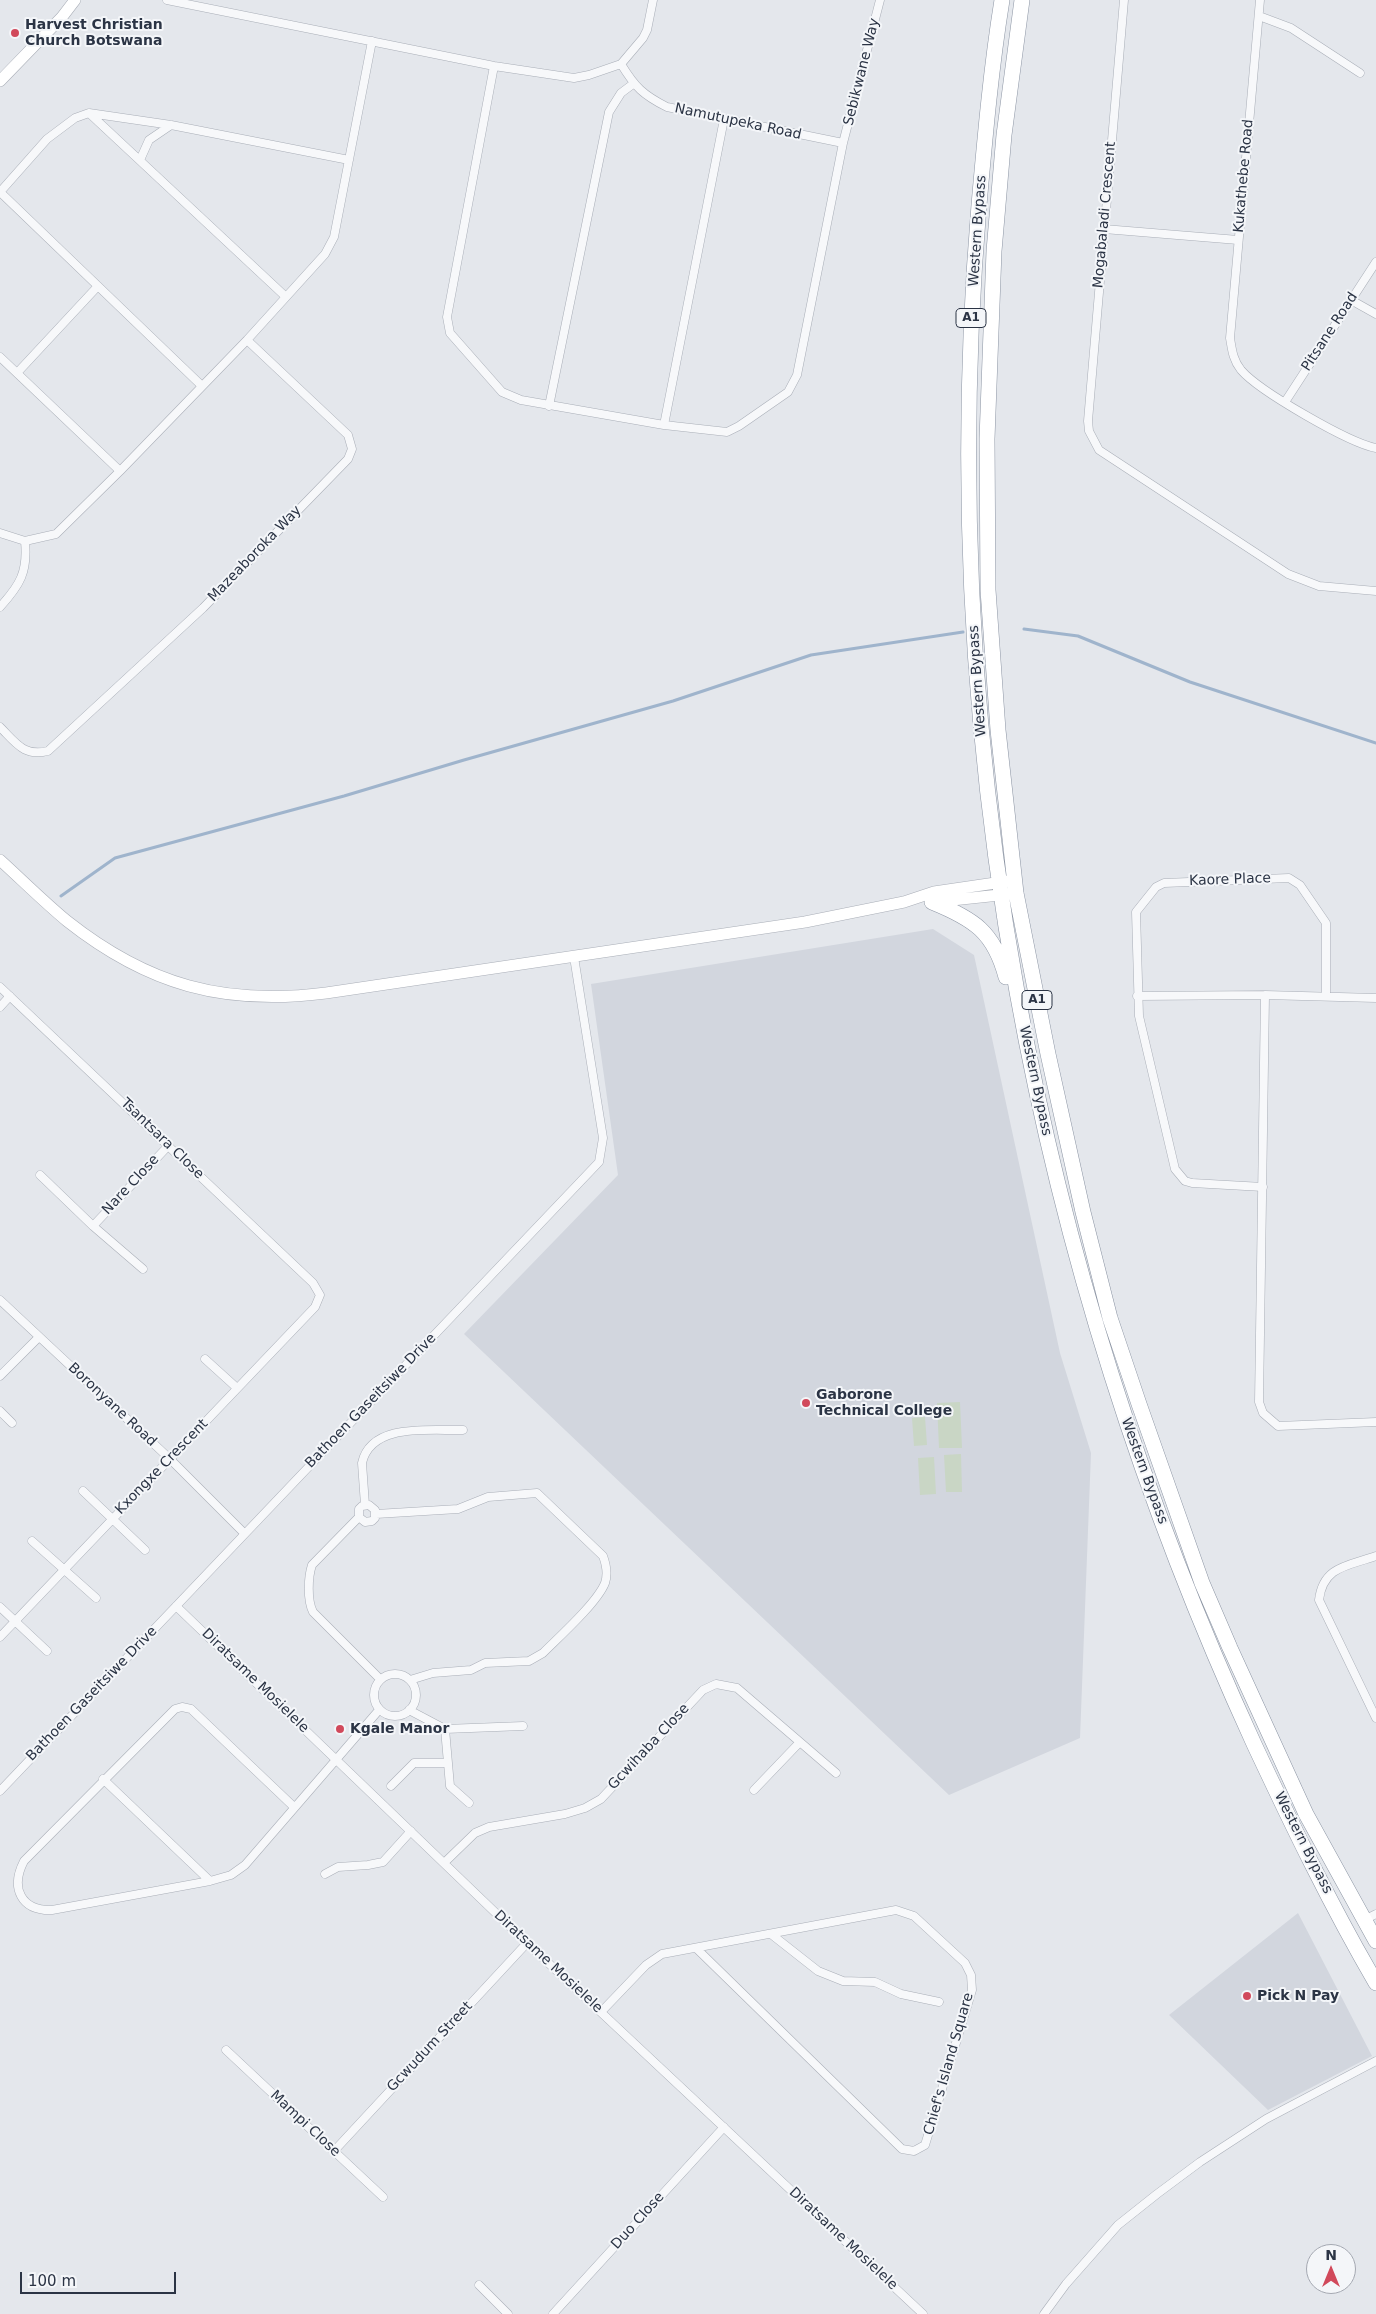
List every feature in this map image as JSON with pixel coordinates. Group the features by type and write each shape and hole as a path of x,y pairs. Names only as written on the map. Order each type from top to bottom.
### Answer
{"highway":[{"name":"Western Bypass","path":"1002,0 986,131 970,342 968,438 971,590 981,730 999,889 1029,1058 1065,1216 1096,1328 1123,1411 1186,1588 1216,1660 1290,1821 1376,1983"},
{"name":"Western Bypass","path":"1022,0 1004,135 994,251 989,341 987,439 989,600 998,730 1016,887 1065,1134 1110,1318 1136,1396 1202,1583 1223,1632 1306,1814 1370,1917 1376,1941"},
{"path":"932,902 974,921 986,932 1002,961 1029,1058"}],"street":[{"path":"0,81 62,17 75,0"},
{"path":"167,0 494,66 574,78 621,64 643,38 647,30 653,0"},
{"name":"Sebikwane Way","path":"494,66 446,317 450,333 502,392 521,400 664,425 727,432 739,426 788,392 794,384 843,144 880,0"},
{"name":"Mogabaladi Crescent","path":"1124,0 1088,421 1089,431 1099,450 1288,574 1319,586 1376,591"},
{"name":"Kukathebe Road","path":"1260,0 1230,338 1232,352 1242,371 1285,402"},
{"path":"1259,16 1291,28 1360,73"},
{"path":"0,533 25,541 56,534 248,340 325,254 334,237 372,41"},
{"name":"Namutupeka Road","path":"621,64 633,84 648,98 667,108 843,144"},
{"path":"549,406 609,112 621,94 633,84"},
{"path":"202,386 0,192 47,139 74,118 89,113 171,125 349,160"},
{"path":"89,113 286,297"},
{"path":"664,425 724,119"},
{"path":"140,160 149,140 171,125"},
{"path":"1104,229 1238,240"},
{"name":"Pitsane Road","path":"1285,402 1376,262"},
{"path":"18,373 98,286"},
{"path":"1351,300 1376,314"},
{"name":"Mazeaboroka Way","path":"0,727 18,746 28,752 39,753 48,751 203,608 348,459 352,450 348,435 248,340"},
{"path":"0,357 120,471"},
{"path":"1285,402 1351,440 1376,448"},
{"path":"0,607 14,592 23,576 27,558 25,541"},
{"path":"0,860 67,920 110,950 154,974 200,990 248,997 300,996 804,922 904,902 934,892 1016,887"},
{"name":"Kaore Place","path":"1263,1187 1192,1183 1186,1181 1175,1169 1141,1027 1137,996 1136,912 1156,887 1164,883 1289,878 1300,885 1326,923 1326,996"},
{"path":"904,902 932,902 999,889"},
{"name":"Bathoen Gaseitsiwe Drive","path":"0,1791 598,1162 604,1138 574,957"},
{"name":"Tsantsara Close","path":"0,987 169,1145 312,1283 320,1295"},
{"path":"1265,995 1259,1402 1262,1413 1278,1426 1376,1422"},
{"path":"1137,996 1265,995 1376,998"},
{"path":"0,1006 10,996"},
{"name":"Nare Close","path":"93,1226 169,1145"},
{"name":"Nare Close","path":"40,1175 93,1226 143,1269"},
{"name":"Kxongxe Crescent","path":"0,1637 315,1307 320,1295"},
{"name":"Boronyane Road","path":"0,1300 170,1459 244,1534"},
{"path":"0,1376 39,1337"},
{"path":"205,1360 237,1388"},
{"path":"0,1411 12,1423"},
{"path":"365,1505 362,1463 371,1446 381,1438 392,1433 463,1430"},
{"path":"83,1491 145,1550"},
{"path":"376,1514 458,1509 488,1497 538,1493 603,1556 606,1563 606,1578 598,1595 543,1654 537,1658 529,1661 485,1663 471,1670 433,1673 410,1680"},
{"path":"376,1514 373,1507 365,1505 359,1509 359,1517 312,1565 310,1571 310,1606 313,1612 380,1679"},
{"path":"359,1517 361,1520 369,1522 375,1518 376,1514"},
{"path":"32,1541 96,1598"},
{"path":"1376,1556 1330,1573 1320,1588 1319,1600 1376,1718"},
{"name":"Diratsame Mosielele","path":"176,1606 527,1943 923,2314"},
{"path":"0,1607 47,1651"},
{"path":"396,1674 410,1680 416,1696 410,1710 402,1715 394,1716 379,1710 374,1703 373,1694 375,1686 380,1679 396,1674"},
{"name":"Gcwihaba Close","path":"444,1863 475,1833 489,1827 565,1814 585,1808 601,1799 703,1690 716,1684 738,1688 799,1743 836,1773"},
{"path":"294,1807 190,1709 182,1707 174,1709 24,1861 19,1871 17,1886 28,1905 40,1910 52,1910 210,1881 230,1875 245,1864 379,1710"},
{"path":"410,1710 445,1729 523,1726"},
{"path":"445,1729 450,1786 469,1803"},
{"path":"754,1790 799,1743"},
{"path":"391,1786 414,1763 447,1763"},
{"path":"103,1779 210,1881"},
{"path":"325,1874 338,1867 383,1862 411,1831"},
{"name":"Chief's Island Square","path":"601,2012 646,1965 662,1954 896,1910 914,1916 965,1962 971,1975 972,1990 925,2145 914,2151 902,2149 696,1948"},
{"path":"771,1934 818,1971 844,1981 875,1982 901,1994 939,2002"},
{"name":"Gcwudum Street","path":"334,2151 527,1943"},
{"path":"1366,1966 1376,1992"},
{"name":"Mampi Close","path":"226,2050 383,2197"},
{"path":"1044,2314 1066,2284 1118,2225 1157,2194 1200,2162 1266,2119 1376,2061"},
{"name":"Duo Close","path":"553,2314 724,2127"},
{"path":"479,2285 508,2314"}],"shaded area":[{"name":"Gaborone Technical College","path":"933,929 974,955 1060,1353 1091,1453 1080,1738 949,1795 464,1334 618,1175 591,984"},
{"path":"1298,1913 1372,2056 1268,2110 1169,2015"}],"green space":[{"path":"960,1402 962,1448 939,1448 937,1403"},
{"path":"925,1417 927,1445 914,1446 912,1418"},
{"path":"961,1454 962,1492 946,1492 944,1455"},
{"path":"934,1457 936,1494 920,1495 918,1458"}],"waterway":[{"path":"1024,629 1078,636 1190,682 1376,743"},
{"path":"61,896 115,858 344,796 673,701 811,655 963,632"}],"place":[{"name":"Harvest Christian Church Botswana","path":"15,33"},
{"name":"Gaborone Technical College","path":"806,1403"},
{"name":"Kgale Manor","path":"340,1729"},
{"name":"Pick N Pay","path":"1247,1996"}]}
